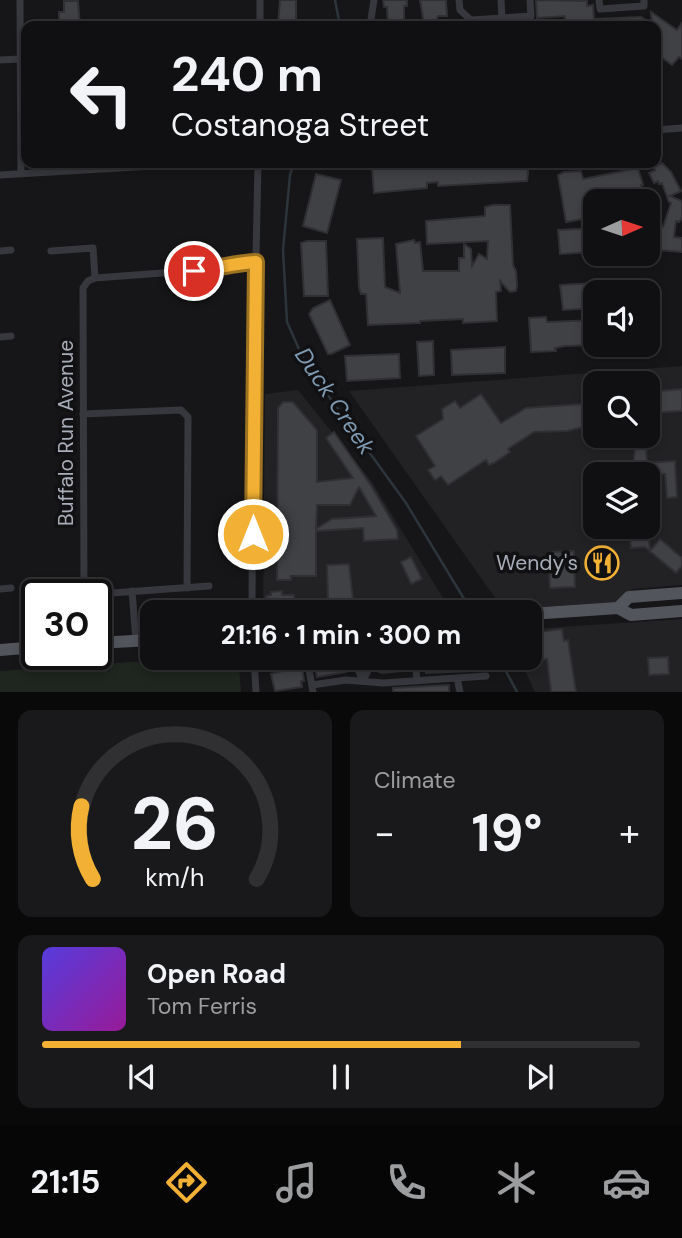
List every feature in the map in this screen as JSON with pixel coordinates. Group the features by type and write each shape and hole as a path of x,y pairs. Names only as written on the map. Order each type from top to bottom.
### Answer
{"main road":[{"path":"618,608 629,597 682,593"},
{"path":"542,613 618,608 631,615 682,611"},
{"path":"112,642 140,641"},
{"path":"0,650 21,649"}],"street":[{"path":"20,0 21,173"},
{"path":"260,0 260,21"},
{"path":"371,21 374,0"},
{"path":"459,0 460,10 471,20 531,16 530,0"},
{"path":"501,0 502,18"},
{"path":"599,0 600,9 644,6 644,0"},
{"path":"0,60 21,60"},
{"path":"661,130 682,128"},
{"path":"0,175 112,168"},
{"path":"252,600 258,168"},
{"path":"51,251 93,248 95,278 216,269 230,263 256,262"},
{"path":"0,251 11,250"},
{"name":"Buffalo Run Avenue","path":"84,579 83,288 88,281 95,278"},
{"path":"0,337 11,336"},
{"path":"83,414 181,410 186,413 187,588"},
{"path":"112,593 209,586"},
{"path":"0,589 11,588"},
{"path":"132,591 136,641"},
{"path":"255,670 256,692"},
{"path":"309,670 312,689 346,680 383,683 486,676"},
{"path":"360,670 363,681"},
{"path":"363,681 368,670"},
{"path":"416,670 417,681"},
{"path":"457,678 460,692"}],"shaded area":[{"path":"682,366 682,585 632,589 618,608 542,611 542,600 497,600 349,391 583,373 583,448 660,448 660,371 615,371"},
{"path":"298,390 372,482 444,600 263,600 265,394"},
{"path":"682,619 682,692 535,692 525,670 542,670 542,628"},
{"path":"140,662 140,670 239,670 241,692 0,692 0,671 112,670 112,663"}],"building":[{"path":"280,0 296,0 296,21 278,21"},
{"path":"383,0 407,0 407,6 404,6 404,21 388,21 387,7 384,7"},
{"path":"420,0 446,0 447,16 438,16 436,21 424,21"},
{"path":"536,0 587,1 587,6 593,5 594,19 641,17 647,21 565,21 565,16 537,18"},
{"path":"64,1 78,1 80,21 59,21 59,12 64,12"},
{"path":"651,12 677,30 682,23 682,59 679,57 672,65 661,57 661,21 652,21"},
{"path":"662,163 671,172 681,191 670,196 682,201 682,218 679,222 676,221 674,237 682,238 682,252 660,250 660,227 663,227 671,203 662,183 654,183 649,173 655,170 654,168 661,168"},
{"path":"372,168 528,168 527,181 438,186 438,182 427,183 427,188 374,193"},
{"path":"638,168 643,185 642,189 583,189 583,219 566,222 558,175 581,171 583,179"},
{"path":"316,174 341,180 327,233 303,226"},
{"path":"510,205 513,265 517,286 516,291 510,292 500,281 501,291 496,292 497,321 463,323 463,319 368,325 366,294 361,294 359,288 357,239 383,238 385,287 400,293 396,244 414,240 415,243 420,242 423,271 459,271 459,258 464,258 464,244 471,249 472,266 479,254 487,259 488,241 427,244 426,221 485,216 485,207"},
{"path":"583,229 583,253 560,254 558,230"},
{"path":"326,241 328,296 304,296 301,243"},
{"path":"583,284 583,309 563,310 560,285"},
{"path":"330,300 350,345 328,354 309,314 313,308"},
{"path":"546,317 547,322 583,320 583,345 555,348 556,351 531,352 529,318"},
{"path":"433,341 434,375 419,376 417,342"},
{"path":"505,347 505,373 452,375 451,350"},
{"path":"399,354 400,378 347,381 345,356"},
{"path":"682,389 682,411 660,412 660,391"},
{"path":"481,394 501,423 526,408 582,404 583,427 567,431 534,432 508,449 510,452 494,463 489,465 486,460 448,485 441,476 435,480 428,470 435,466 416,436 443,419 442,409 455,401 460,408"},
{"path":"283,402 293,402 317,430 317,482 353,478 326,438 334,432 372,487 397,530 398,539 364,541 363,528 316,531 316,576 291,576 291,580 277,580 278,408","holes":["359,487 376,516 332,519 316,529 317,505 350,505"]},
{"path":"635,448 646,448 647,462 633,462"},
{"path":"675,461 677,497 667,498 665,474 660,474 660,462"},
{"path":"630,539 649,539 650,551 660,539 682,558 682,566 676,573 645,547 631,548"},
{"path":"607,546 611,578 597,579 594,547"},
{"path":"574,551 575,587 550,588 548,552"},
{"path":"411,557 422,579 411,584 401,562"},
{"path":"349,564 353,600 328,600 327,565"},
{"path":"282,591 282,595 294,595 294,600 266,600 266,596 271,595 271,592"},
{"path":"562,629 564,641 568,640 576,692 551,692 547,659 542,660 542,632"},
{"path":"668,657 669,674 649,675 648,658"},
{"path":"303,670 304,681 301,681 302,687 275,691 271,674"},
{"path":"316,670 346,670 346,672 317,677"},
{"path":"379,670 410,670 383,673"},
{"path":"426,670 472,670 472,671 426,673"},
{"path":"449,685 449,692 393,692 393,688"}],"waterway":[{"name":"Duck Creek","path":"335,0 339,21"},
{"name":"Duck Creek","path":"292,168 283,250 287,322 306,365 406,503 465,600"},
{"name":"Duck Creek","path":"505,670 517,692"}],"place":[{"name":"Wendy's","path":"602,563"}],"route":[{"path":"194,271 216,269 230,263 256,262 253,534"}]}
